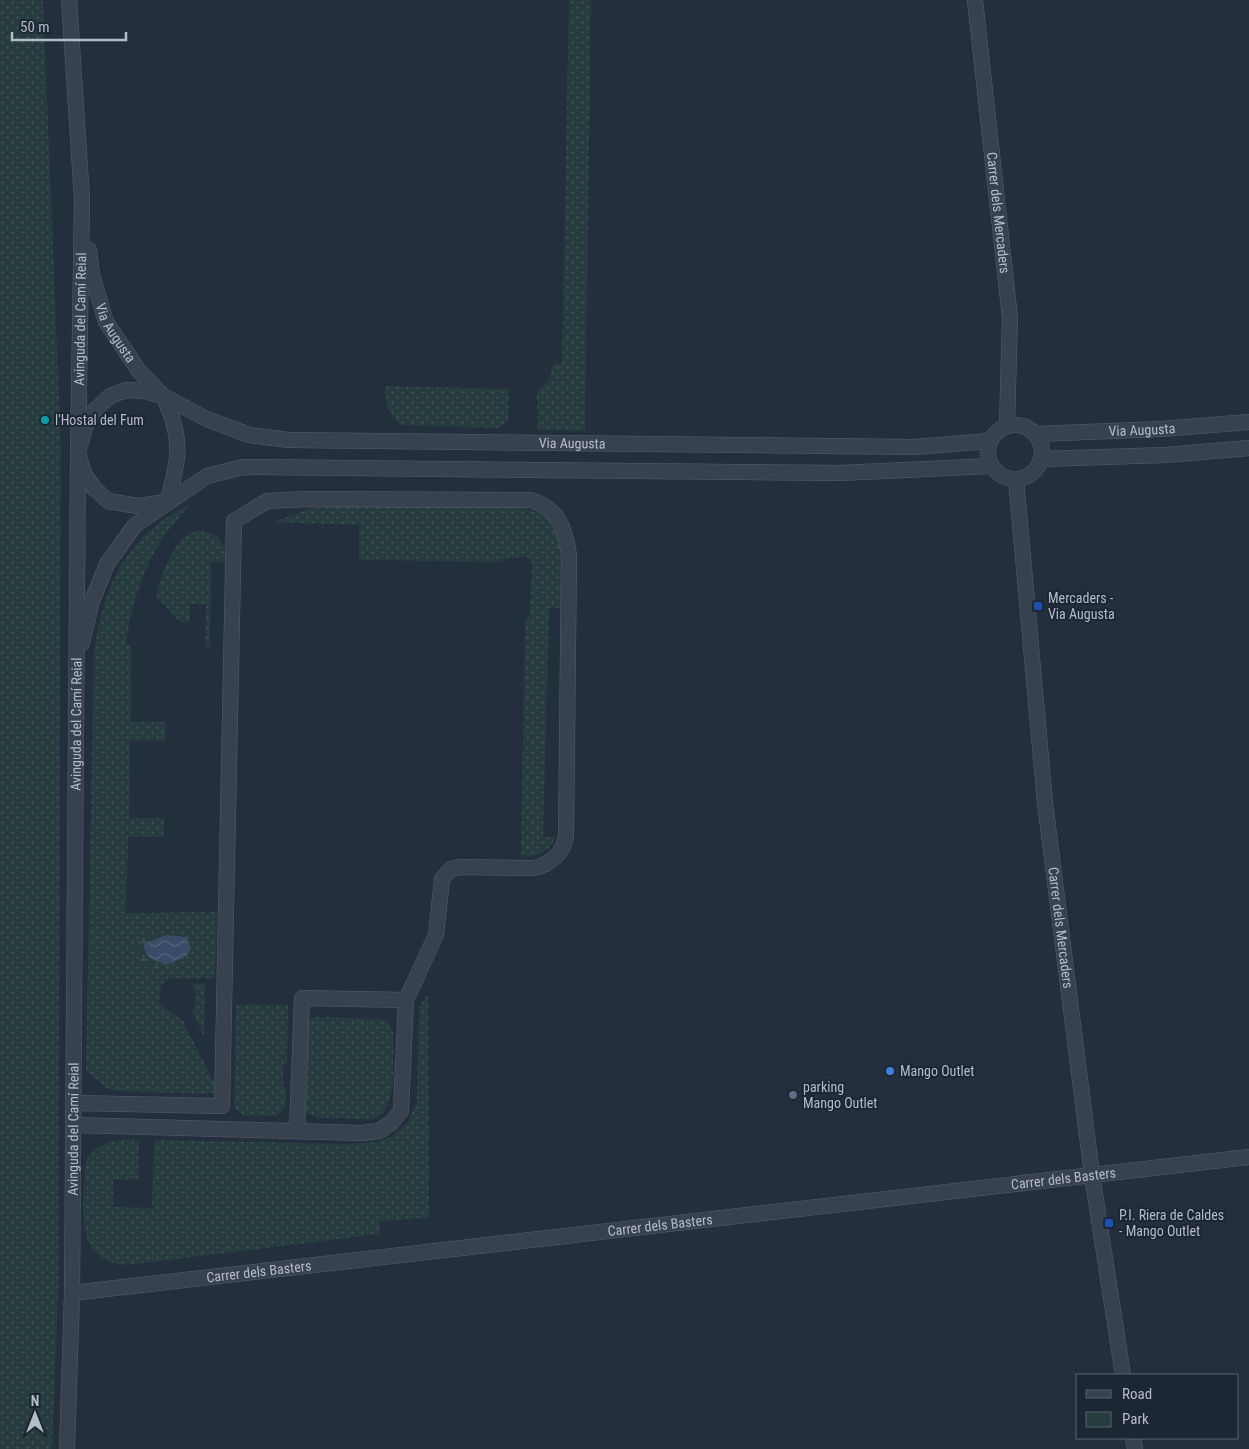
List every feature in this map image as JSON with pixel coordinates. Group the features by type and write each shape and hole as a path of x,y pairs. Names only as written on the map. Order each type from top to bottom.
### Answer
{"street":[{"name":"Avinguda del Camí Reial","path":"67,1449 72,1293 76,669 82,199 70,0"},
{"name":"Carrer dels Mercaders","path":"975,0 1010,318 1007,426"},
{"name":"Via Augusta","path":"82,199 92,275 106,322 139,372 163,396 174,419 179,442 174,478 167,502"},
{"name":"Via Augusta","path":"167,502 137,506 108,501 94,488 84,474 78,453 85,427 95,410 110,396 126,390 144,391 163,396 207,419 249,435 288,440 915,447 989,441"},
{"name":"Via Augusta","path":"1036,434 1162,429 1249,422"},
{"path":"1018,424 1036,434 1042,449 1042,459 1031,474 1016,480 1006,478 991,466 987,449 989,441 999,429 1018,424"},
{"name":"Via Augusta","path":"1042,459 1166,455 1249,448"},
{"name":"Via Augusta","path":"76,669 92,601 107,564 135,525 207,476 243,467 840,473 991,466"},
{"name":"Carrer dels Mercaders","path":"1016,480 1045,803 1092,1175 1123,1374"},
{"path":"74,1103 222,1106 234,520 267,501 308,499 531,500 545,504 558,516 566,534 569,555 566,837 564,847 544,866 534,868 460,867 451,869 442,879 436,935 406,1000 403,1097 400,1111 391,1123 379,1131 362,1133 74,1125"},
{"path":"297,1131 302,998 406,1000"},
{"name":"Carrer dels Basters","path":"72,1293 1249,1157"}],"green space":[{"path":"0,0 43,0 61,448 58,1294 52,1449 0,1449"},
{"path":"569,0 591,0 585,431 538,430 537,393 549,379 553,364 562,364"},
{"path":"385,386 509,389 508,421 498,428 401,425 388,408"},
{"path":"190,504 166,534 150,561 138,589 130,618 126,645 131,645 131,722 166,722 165,741 130,741 129,818 164,818 164,837 128,837 126,913 217,912 215,978 169,978 161,985 159,1001 162,1006 183,1021 215,1085 215,1092 210,1094 116,1091 106,1088 86,1071 94,651 104,604 122,564 150,531 168,517","holes":["150,934 186,937 186,957 151,969 138,942 140,937"]},
{"path":"338,505 521,508 537,512 549,521 556,532 562,561 561,608 549,608 543,837 556,837 550,847 542,853 521,857 525,621 530,615 532,563 527,557 505,558 501,562 359,560 359,525 274,522 309,509"},
{"path":"196,531 215,535 222,543 226,555 226,562 211,562 210,647 205,647 206,604 190,604 190,622 180,622 156,596 161,578 174,549 180,541"},
{"path":"150,934 166,935 145,944 145,954 165,965 151,969 143,964 137,952 140,937"},
{"path":"192,984 205,984 204,1036 193,1014 196,995"},
{"path":"428,994 429,1217 379,1222 380,1234 126,1265 108,1261 96,1253 88,1241 84,1227 85,1162 95,1150 106,1143 134,1139 139,1143 138,1179 113,1180 113,1207 152,1208 154,1143 156,1140 346,1144 377,1142 391,1137 407,1124 417,1102 419,1007"},
{"path":"236,1004 288,1005 287,1063 283,1066 286,1107 277,1116 244,1116 234,1108"},
{"path":"315,1017 380,1019 389,1023 393,1032 393,1080 388,1105 382,1113 370,1119 322,1118 313,1116 306,1111 309,1021"}],"water":[{"path":"166,935 186,937 191,948 186,957 165,965 145,952 144,944"}],"place":[{"name":"l'Hostal del Fum","path":"45,420"},
{"name":"Mercaders - Via Augusta","path":"1038,606"},
{"name":"Mango Outlet","path":"890,1071"},
{"name":"parking Mango Outlet","path":"793,1095"},
{"name":"P.I. Riera de Caldes - Mango Outlet","path":"1109,1223"}]}
